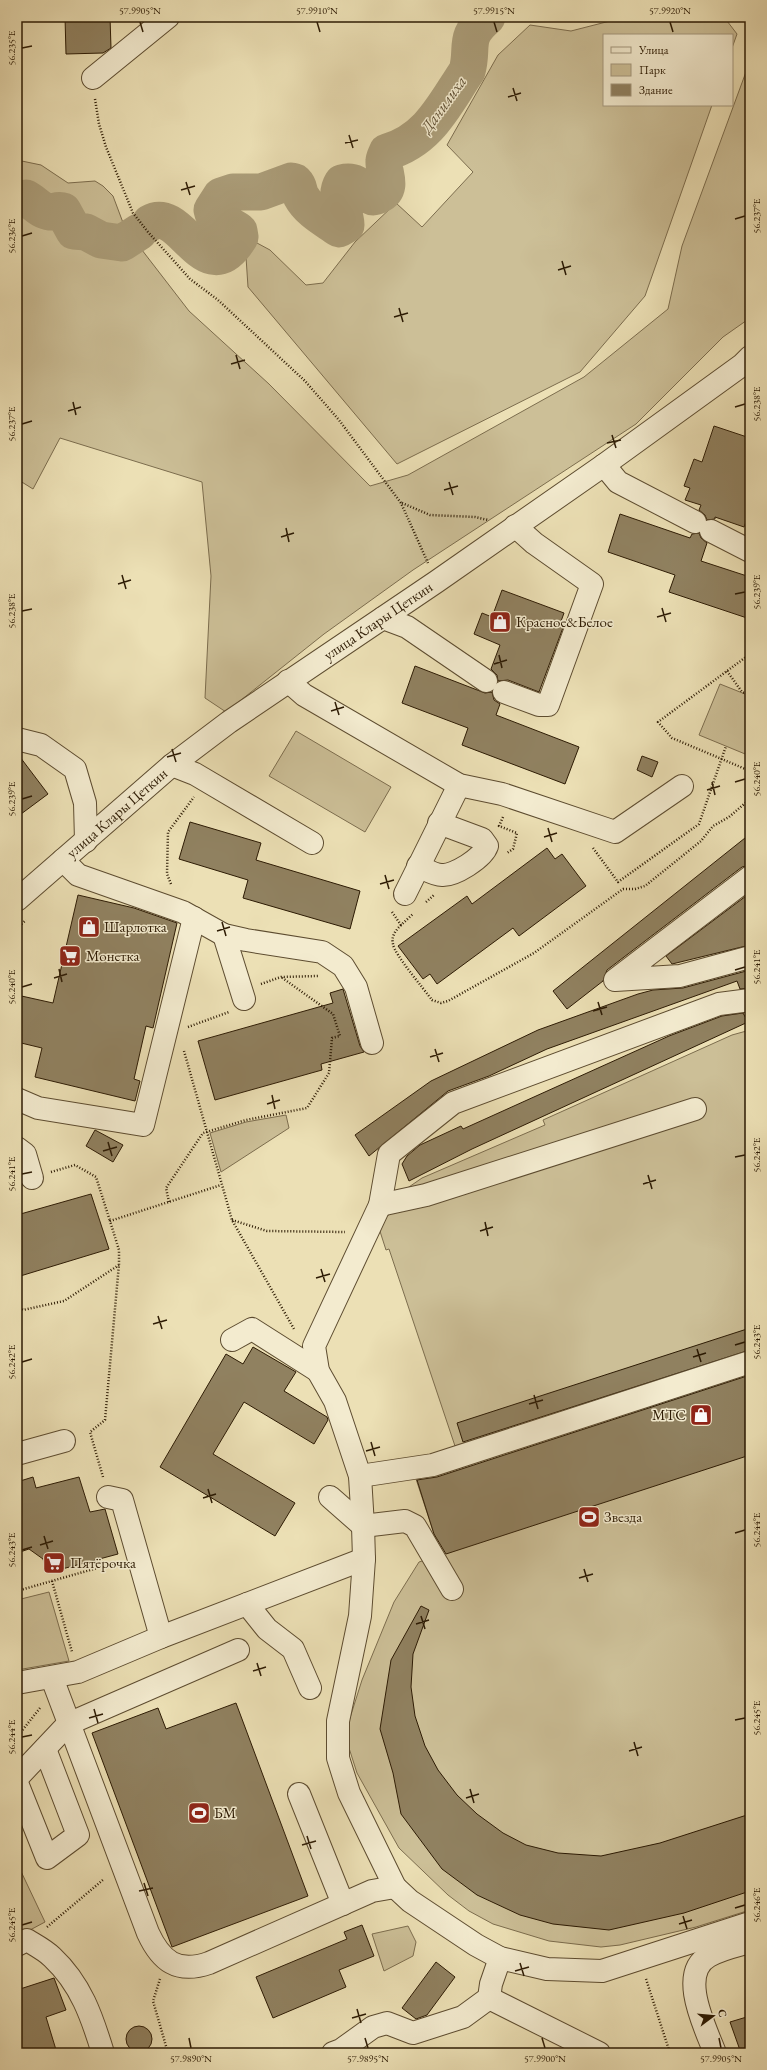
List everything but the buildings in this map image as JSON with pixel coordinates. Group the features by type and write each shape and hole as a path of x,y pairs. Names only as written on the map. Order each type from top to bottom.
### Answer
{"street":[{"path":"93,78 168,17"},
{"name":"улица Клары Цеткин","path":"17,900 27,880 63,860 172,765 229,722 436,582 747,365"},
{"path":"604,465 618,482 750,551"},
{"path":"383,618 406,627 495,686 539,705 548,705 592,584 534,543 515,526"},
{"path":"288,681 304,695 458,785 502,794 616,832 682,786"},
{"path":"17,739 41,745 75,769 85,803 86,841"},
{"path":"172,765 195,774 312,843"},
{"path":"405,894 458,785"},
{"path":"418,866 441,876 454,874 485,853 487,846 482,839 439,823"},
{"path":"63,860 78,875 189,915 224,935 322,952 343,966 356,987 372,1043"},
{"path":"750,877 615,980 680,976 750,957"},
{"path":"17,1099 38,1108 143,1125 162,1049 189,915"},
{"path":"224,935 244,999"},
{"path":"750,1000 720,1004 454,1103 389,1154 380,1205 314,1346 318,1371 335,1401 360,1476 363,1526 364,1560 360,1616 338,1721 338,1758 349,1793 395,1887 410,1901 476,1946 500,1958 547,1969 602,1971 750,1923"},
{"path":"380,1205 426,1195 695,1109"},
{"path":"17,1148 25,1154 32,1178"},
{"path":"232,1340 252,1329 318,1371"},
{"path":"360,1476 433,1465 750,1362"},
{"path":"17,1454 64,1441"},
{"path":"108,1497 122,1500 161,1637"},
{"path":"330,1498 363,1526 405,1521 415,1526 452,1589"},
{"path":"17,1683 54,1683 161,1637 364,1560"},
{"path":"247,1604 267,1629 293,1649 310,1688"},
{"path":"17,1778 68,1724 238,1650"},
{"path":"54,1683 68,1724 155,1949 166,1960 176,1966 198,1967 372,1891 395,1887"},
{"path":"17,1783 47,1858 78,1835 45,1749"},
{"path":"300,1794 343,1904"},
{"path":"22,1942 52,1956 82,1993 89,2009 103,2053"},
{"path":"715,2053 696,1999 693,1984 696,1970 707,1956 750,1942"},
{"path":"333,2053 341,2050 373,2028 387,2023 413,2033 463,2017 489,1998 491,1984 500,1958"},
{"path":"489,1998 599,2053"}],"path":[{"path":"93,78 95,106 104,140 116,176 133,213 190,279 218,300 306,381 339,420 401,503 436,582"},
{"path":"401,503 430,515 475,517 515,526"},
{"path":"750,654 658,722 672,738 750,771"},
{"path":"727,671 742,692 750,695"},
{"path":"189,915 167,874 168,832 195,796"},
{"path":"401,925 395,931 393,938 395,950 432,1000 441,1003 448,1001 534,952 623,889 635,889 645,886 701,841 714,826 729,817 750,798"},
{"path":"502,826 515,832"},
{"path":"169,1202 166,1188 203,1133 246,1120 307,1108 329,1073 332,1038 340,1036 333,1014 281,977"},
{"path":"162,1049 183,1050 232,1220 294,1330"},
{"path":"32,1178 75,1165 96,1177 118,1250 119,1264 105,1420 90,1432 108,1497"},
{"path":"110,1221 222,1185"},
{"path":"232,1220 267,1231 368,1232"},
{"path":"17,1306 23,1310 64,1301 119,1264"},
{"path":"17,1591 122,1561"},
{"path":"52,1581 78,1672"},
{"path":"17,1737 54,1683"},
{"path":"22,1942 49,1925 122,1865"},
{"path":"166,1960 153,2001 168,2053"},
{"path":"653,2002 670,2053"}],"green space":[{"path":"618,17 724,17 737,34 733,45 733,34 603,34 603,106 712,106 645,296 580,372 397,464 248,287 246,257 238,250 244,236 270,250 306,285 323,283 355,242 396,203 422,227 473,172 447,145 498,55 530,25 571,31 610,21"},
{"path":"750,61 750,318 723,337 636,424 413,570 324,634 226,712 205,698 211,576 202,482 60,438 33,489 17,479 17,160 41,165 68,183 95,181 103,186 113,196 125,228 189,311 269,384 370,486 408,475 584,377 668,309 682,246"},
{"path":"720,684 750,696 750,756 699,735"},
{"path":"296,731 391,787 365,832 269,776"},
{"name":"Звезда","path":"750,1030 750,1910 696,1927 620,1945 601,1947 549,1941 493,1924 469,1911 448,1895 399,1848 357,1773 349,1748 349,1721 362,1680 394,1602 419,1562 441,1555 416,1479 435,1473 455,1446 389,1249 386,1250 377,1222 398,1209 406,1189 422,1178 545,1125 543,1120 732,1035"},
{"path":"286,1115 289,1128 221,1172 210,1133 246,1122"},
{"path":"49,1592 69,1661 17,1670 17,1600"},
{"path":"17,1863 45,1922 17,1937"},
{"path":"408,1926 416,1942 413,1956 384,1971 372,1934"}],"waterway":[{"name":"Данилиха","path":"150,223 162,221 173,225 194,245 205,253 216,257 227,252 240,237 239,231 219,220 213,214 212,210 221,196 233,192 261,192 291,181 297,184 301,196 308,206 339,229 346,225 339,199 342,183 350,182 355,184 366,194 374,197 383,192 387,184 384,166 387,152 414,139 425,130 443,108 467,71 470,43 474,31 487,17"},
{"name":"Данилиха","path":"17,200 26,198 46,211 63,211 74,231 86,232 101,240 122,243 139,232"}],"place":[{"name":"Красное&Белое","path":"500,622"},
{"name":"Шарлотка","path":"89,927"},
{"name":"Монетка","path":"70,956"},
{"name":"МТС","path":"701,1415"},
{"name":"Звезда","path":"589,1517"},
{"name":"Пятёрочка","path":"54,1563"},
{"name":"БМ","path":"199,1813"}]}
